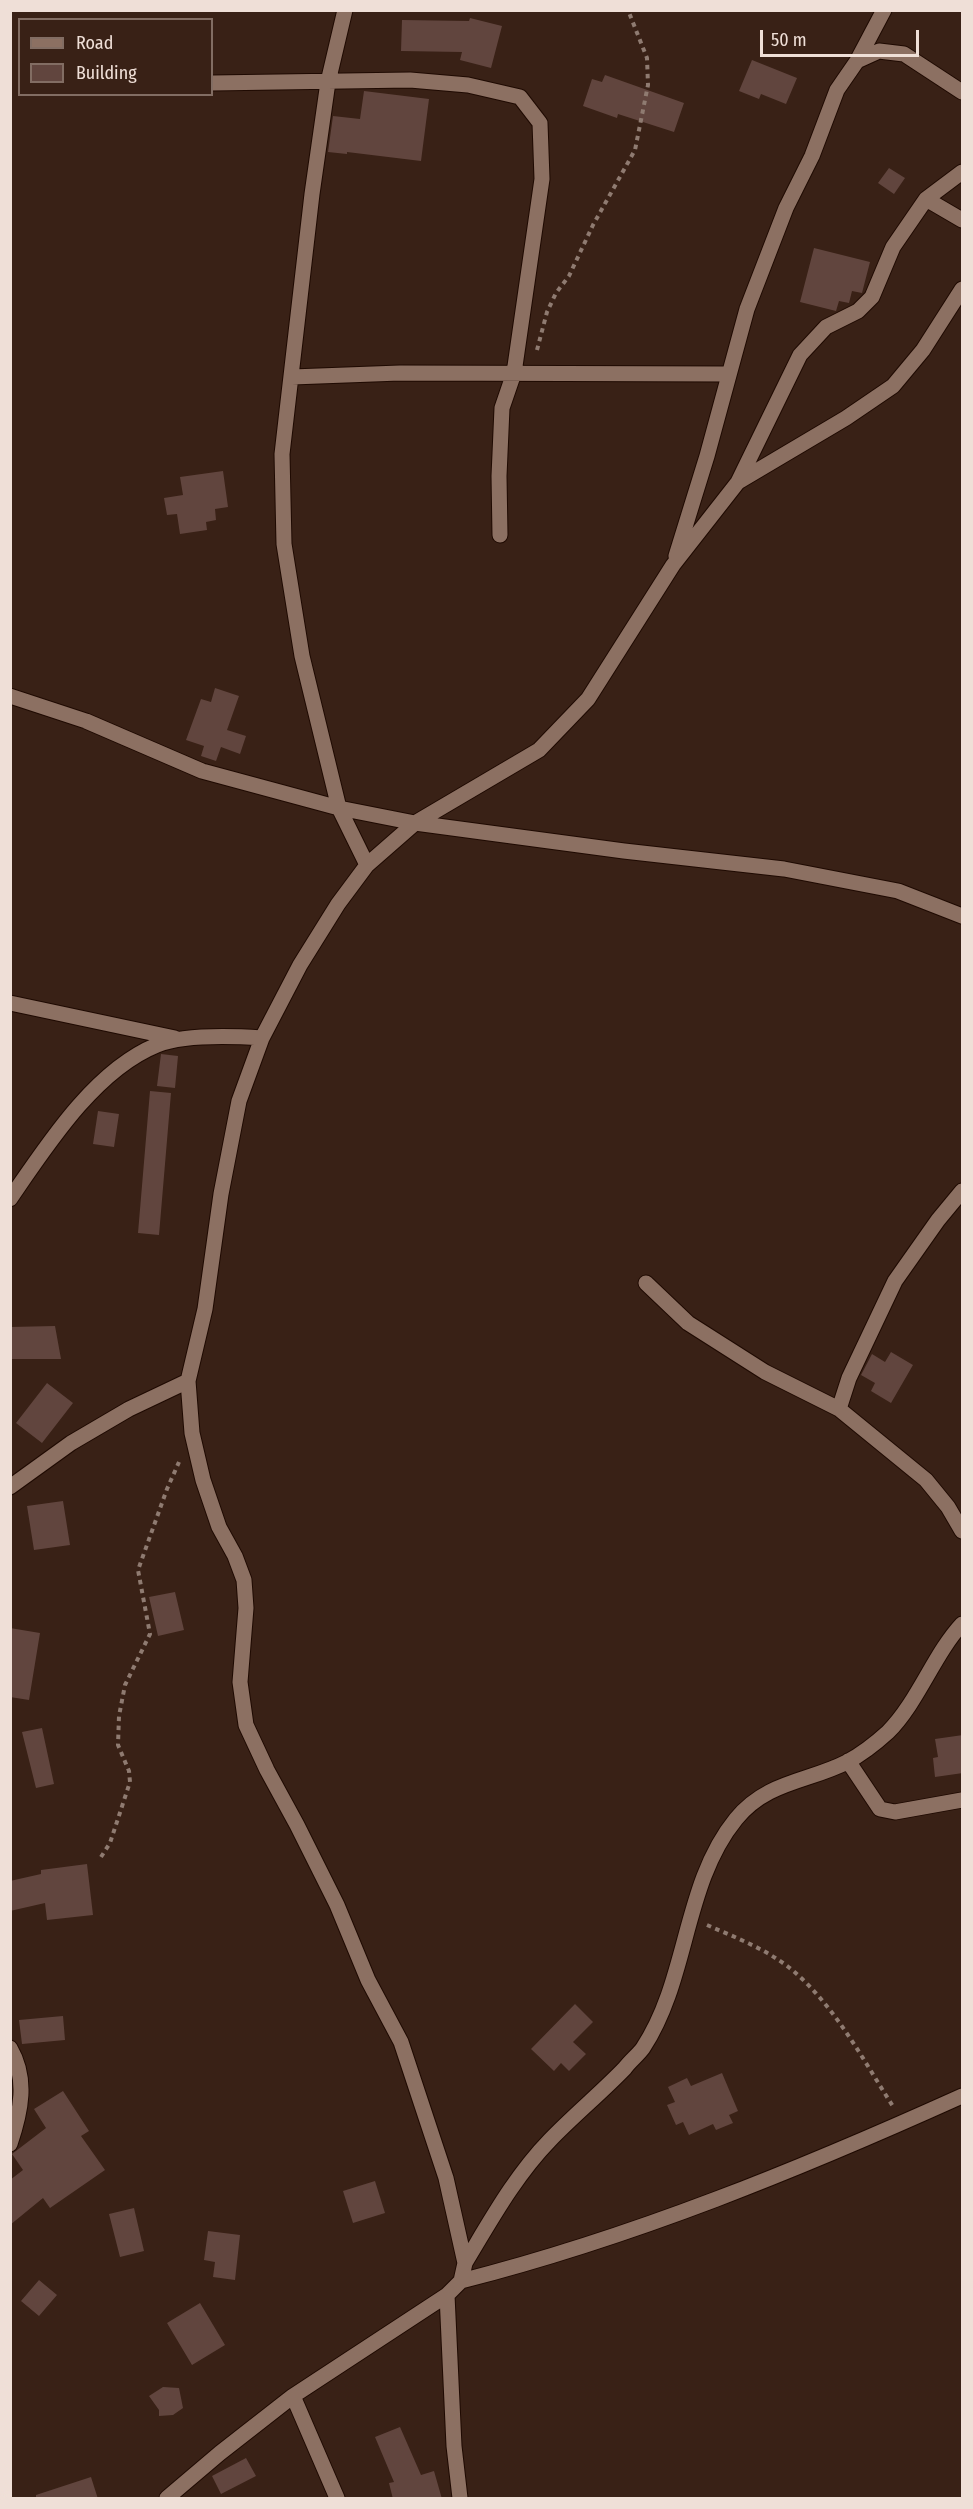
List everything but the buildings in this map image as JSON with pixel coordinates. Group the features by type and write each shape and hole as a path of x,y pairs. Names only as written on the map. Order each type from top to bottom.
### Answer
{"street":[{"path":"345,10 328,82 312,194 282,454 284,544 302,656 339,808 368,865"},
{"path":"674,565 707,456 747,309 786,208 812,156 837,90 857,61 884,10"},
{"path":"857,61 879,51 904,54 963,92"},
{"path":"213,83 410,80 468,85 520,97 540,123 542,179 514,373 502,408 499,476 500,535"},
{"path":"465,2263 446,2178 401,2042 369,1980 337,1905 246,1725 240,1682 246,1608 244,1580 236,1556 219,1527 203,1480 192,1433 188,1382 205,1309 221,1194 239,1101 262,1038 300,964 338,904 368,865 415,823 539,750 588,699 674,565 738,482 800,355 826,327 858,311 872,297 894,247 926,199 963,172"},
{"path":"926,199 963,220"},
{"path":"738,482 846,418 893,386 923,350 963,289"},
{"path":"292,377 400,373 729,374"},
{"path":"10,696 86,721 202,771 339,808 415,823 624,851 784,869 898,891 963,916"},
{"path":"10,1003 181,1039 262,1038"},
{"path":"10,1199 43,1150 85,1099 122,1065 158,1045 181,1039"},
{"path":"839,1409 849,1378 895,1281 938,1220 963,1191"},
{"path":"646,1283 688,1323 765,1372 839,1409 927,1480 963,1531"},
{"path":"10,1487 71,1443 129,1409 188,1382"},
{"path":"461,2281 465,2263 501,2202 525,2168 550,2139 598,2096 642,2049 670,1995 690,1917 716,1846 737,1817 759,1796 792,1780 848,1761 888,1732 963,1624"},
{"path":"848,1761 880,1809 895,1812 963,1800"},
{"path":"10,2048 19,2063 22,2087 20,2112 10,2144"},
{"path":"167,2499 220,2453 293,2396 447,2295 461,2281 530,2263 644,2227 963,2097"},
{"path":"447,2295 453,2436 460,2499"},
{"path":"293,2396 337,2499"}],"path":[{"path":"530,374 547,312 556,293 572,271 593,225 634,150 648,85 647,58 628,10"},
{"path":"101,1857 110,1843 130,1782 129,1771 118,1745 119,1716 124,1685 141,1656 150,1634 138,1570 167,1489 192,1433"},
{"path":"690,1917 767,1953 799,1976 835,2017 903,2123"}]}
